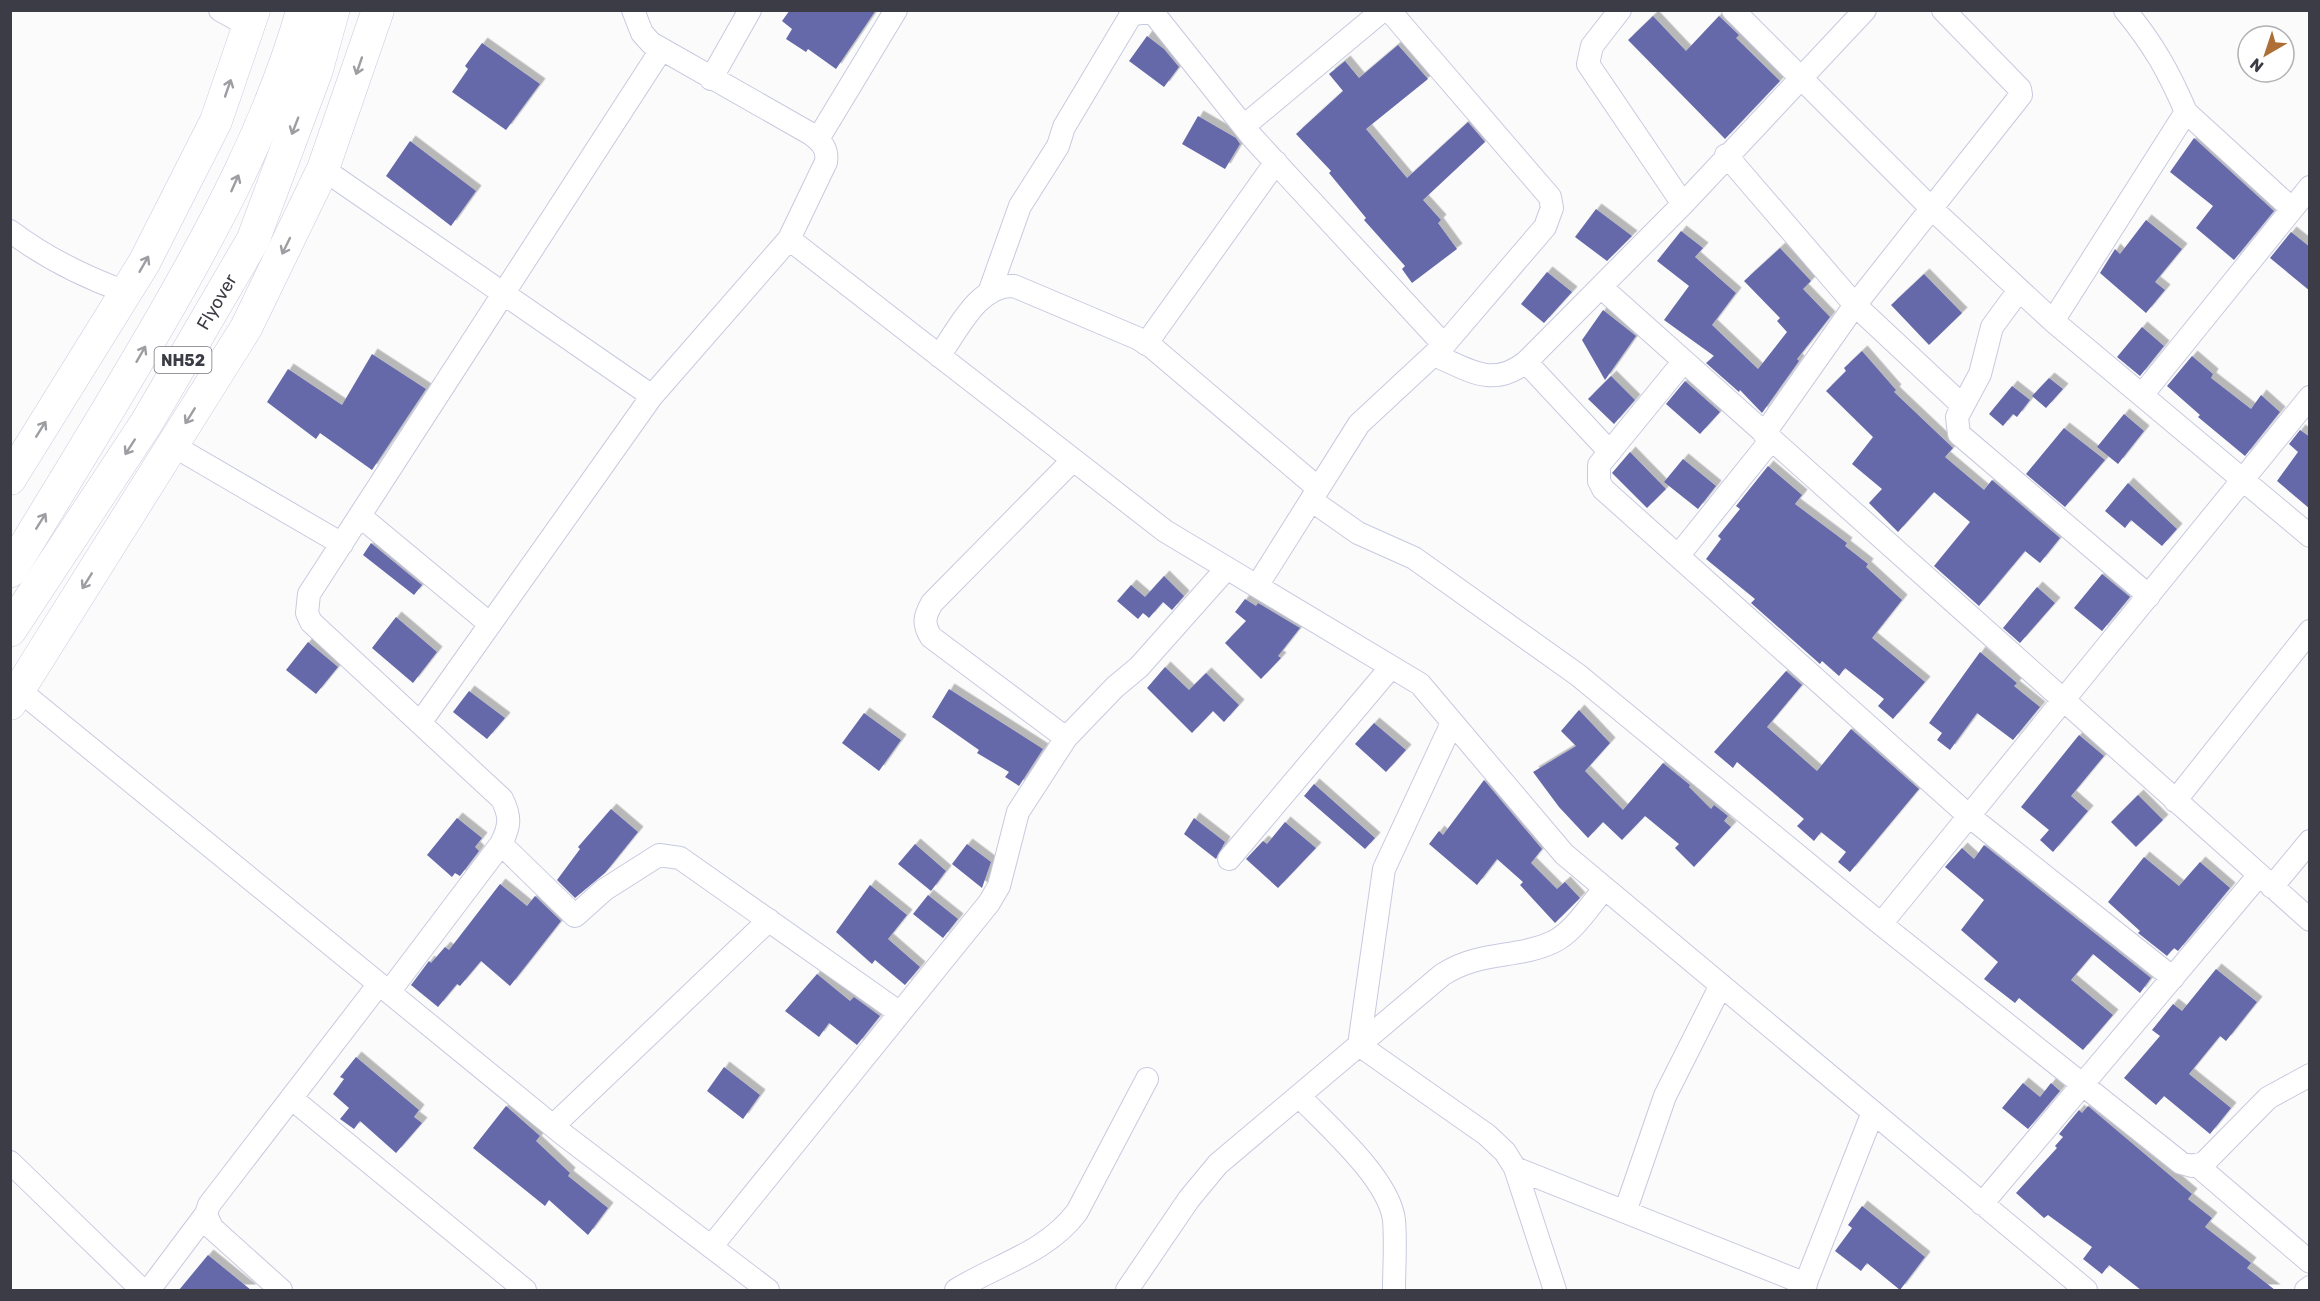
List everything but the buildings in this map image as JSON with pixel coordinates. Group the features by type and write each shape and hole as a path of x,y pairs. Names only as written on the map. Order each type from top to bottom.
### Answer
{"highway":[{"name":"NH52","path":"10,571 108,412 222,213 286,68 303,10"},
{"name":"Flyover","path":"10,630 147,422 253,240 316,71 333,10"}],"main road":[{"path":"15,697 246,328 323,169 378,10"},
{"path":"10,479 144,263 216,121 251,18"}],"street":[{"path":"220,10 251,18"},
{"path":"420,723 652,396 789,239 826,162 827,152 818,139 661,50 642,33 633,10"},
{"path":"711,79 750,10"},
{"path":"818,139 896,10"},
{"path":"1244,126 1383,10"},
{"path":"1257,586 1359,424 1439,350 1545,227 1552,208 1550,197 1389,10"},
{"path":"1620,10 1592,46 1588,64 1683,204"},
{"path":"1733,10 1931,208 2053,321 2310,536"},
{"path":"990,290 1020,206 1058,146 1064,127 1131,15 1151,11 1244,126 1439,350 1486,377 1509,374 1526,362 1683,204 1726,155 1865,10"},
{"path":"1678,556 1767,437 1855,305 2021,95 2020,89 1943,10"},
{"path":"2125,10 2151,42 2169,72 2186,112 2303,201 2142,395"},
{"path":"149,1290 206,1214 209,1205 291,1098 501,844 509,828 509,813 502,799 311,622 307,613 309,594 661,50"},
{"path":"2053,321 2186,112"},
{"path":"1726,155 1855,305 1962,405 1957,417 1959,434 2149,596"},
{"path":"1146,344 1276,162"},
{"path":"323,169 652,396"},
{"path":"10,231 36,250 92,280 126,292"},
{"path":"789,239 1165,531 1420,684 1564,854 2085,1290"},
{"path":"939,356 982,297 990,290 1002,285 1014,286 1146,344 1358,533 1414,558 1578,675 1881,924 2181,1163 2198,1166 2310,1262"},
{"path":"1600,286 2063,702 2310,920"},
{"path":"1957,417 1980,374 1992,327 2019,290"},
{"path":"1684,361 1599,465 1598,472 1603,489 1969,816 2173,978"},
{"path":"1526,362 1610,452"},
{"path":"1881,924 2310,397"},
{"path":"172,445 342,544"},
{"path":"1066,738 931,638 925,627 925,615 933,603 1073,460"},
{"path":"360,516 490,624"},
{"path":"711,1247 989,903 999,886 1018,812 1066,738 1115,687 1139,667 1227,568"},
{"path":"2175,801 2310,631"},
{"path":"1229,860 1391,667"},
{"path":"15,697 384,988 553,1126 768,1290"},
{"path":"1359,1045 1384,869 1452,723"},
{"path":"1982,1204 2173,978 2265,881 2310,841"},
{"path":"501,844 575,916 604,890 658,855 680,858 900,1013"},
{"path":"1127,1290 1204,1179 1218,1164 1359,1045 1456,966 1555,942 1567,932 1605,888"},
{"path":"553,1126 769,920"},
{"path":"1625,1212 1668,1088 1721,985"},
{"path":"1359,1045 1487,1135 1505,1152 1515,1168 1555,1290"},
{"path":"2192,1166 2213,1156 2268,1098 2310,1075"},
{"path":"956,1290 1044,1245 1067,1225 1077,1212 1147,1079"},
{"path":"1299,1096 1377,1180 1388,1198 1394,1220 1394,1290"},
{"path":"291,1098 525,1290"},
{"path":"1515,1168 1805,1287 1873,1112"},
{"path":"10,1162 142,1290"},
{"path":"206,1214 212,1228 281,1290"},
{"path":"2306,1290 2310,1287"}]}
